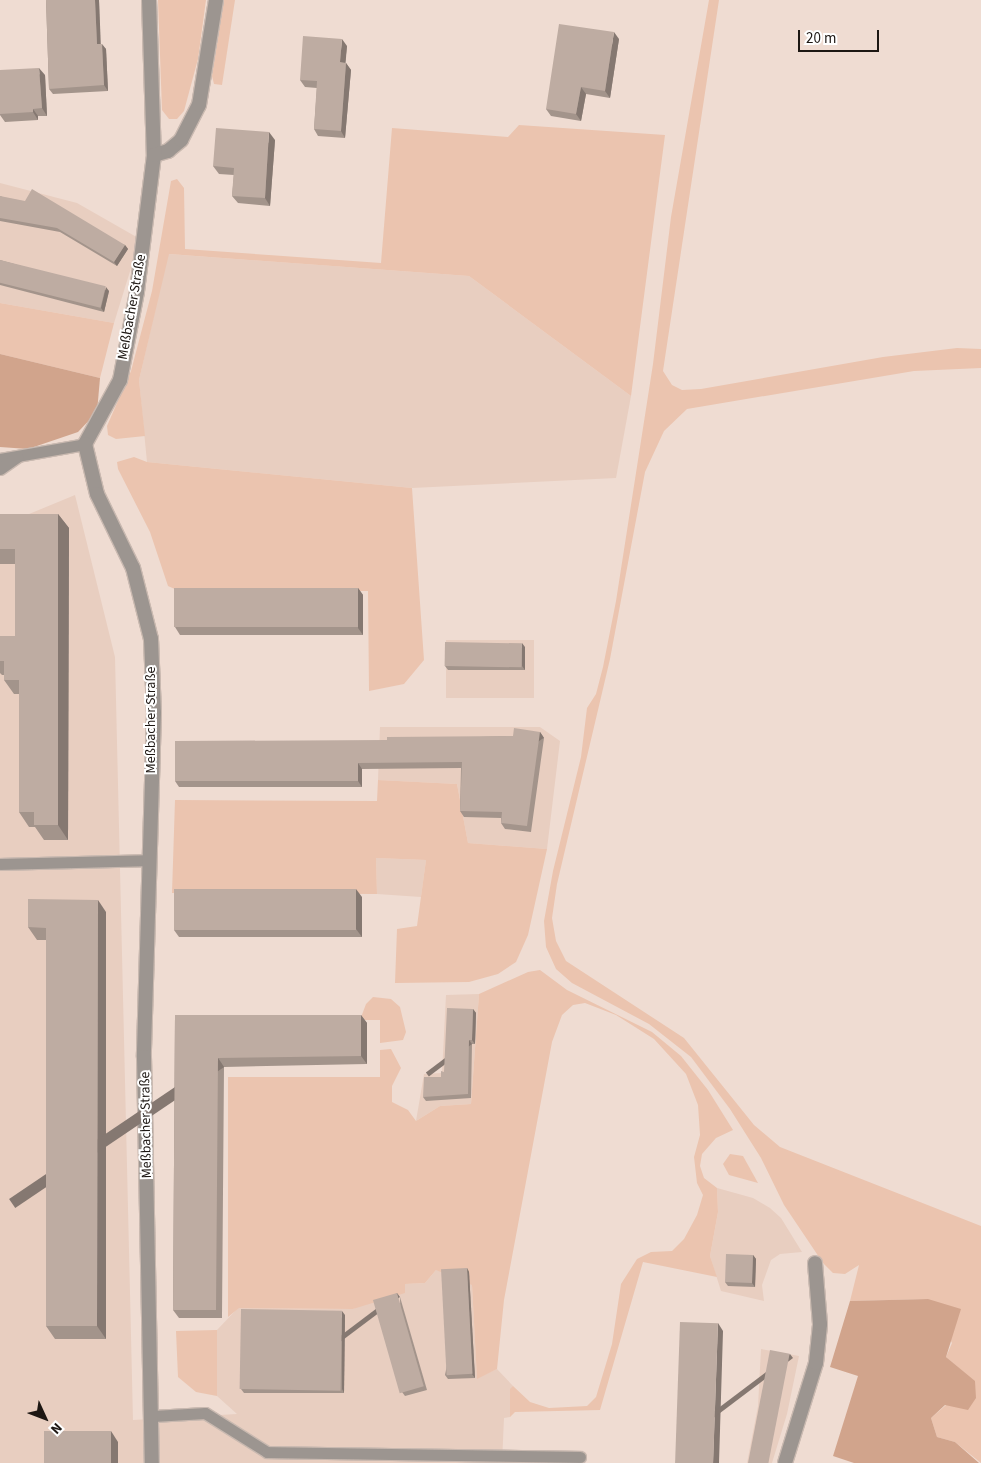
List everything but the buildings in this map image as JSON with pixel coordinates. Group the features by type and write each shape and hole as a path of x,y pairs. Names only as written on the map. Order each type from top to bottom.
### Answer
{"street":[{"name":"Meßbacher Straße","path":"150,0 154,155 137,292 120,380 85,444 97,494 133,568 151,639 154,712 144,1057 153,1416 152,1463"},
{"path":"154,155 168,151 181,140 199,105 216,0"},
{"path":"785,1463 816,1363 820,1324 816,1263"}],"lane":[{"path":"0,459 85,444"},
{"path":"0,469 20,455"},
{"path":"0,864 149,860"},
{"path":"153,1416 205,1413 267,1452 496,1459 580,1457"}],"shaded area":[{"path":"158,0 206,0 198,59 184,111 177,119 169,119 162,110"},
{"path":"224,0 235,0 222,85 214,84 212,76"},
{"path":"709,0 719,0 663,371 672,385 682,390 701,389 883,357 957,348 981,349 981,368 914,371 687,409 664,431 645,472 610,659 557,884 552,918 556,941 566,961 684,1038 754,1125 780,1147 981,1226 981,1463 955,1442 937,1437 931,1418 974,1381 946,1357 952,1343 928,1299 850,1301 859,1265 845,1274 833,1273 823,1263 784,1205 761,1158 730,1109 691,1057 649,1024 572,983 556,969 546,947 544,921 553,871 581,757 587,708 596,694 616,601 653,364 671,217"},
{"path":"519,125 665,135 631,396 469,276 169,254 139,380 145,436 116,439 108,435 107,426 131,371 152,291 171,181 177,179 184,188 185,249 381,263 392,128 508,137"},
{"path":"0,183 77,203 140,239 114,323 0,303"},
{"path":"168,254 469,276 631,396 616,478 412,488 147,462 139,380"},
{"path":"0,303 114,323 100,378 0,354"},
{"path":"0,354 100,378 97,412 78,432 28,449 0,447"},
{"path":"134,457 147,462 412,488 424,660 404,684 369,691 368,591 177,590 168,586 150,532 118,469 117,462"},
{"path":"75,495 115,657 133,1420 237,1414 217,1396 217,1330 238,1308 353,1309 405,1284 425,1283 436,1270 467,1271 472,1285 477,1378 497,1369 513,1386 510,1417 504,1418 502,1463 0,1463 0,526"},
{"path":"446,640 534,640 534,698 446,698"},
{"path":"380,727 540,727 560,741 547,849 468,843 457,784 378,780"},
{"path":"378,780 457,784 468,843 547,849 528,935 516,962 498,974 469,982 395,983 397,929 417,926 426,860 376,858 377,894 172,893 175,800 377,801"},
{"path":"376,858 426,860 421,897 377,894"},
{"path":"540,970 567,990 652,1032 681,1056 708,1090 733,1130 716,1138 702,1154 700,1166 704,1178 717,1188 718,1212 710,1256 717,1277 643,1262 600,1410 515,1412 510,1417 510,1389 513,1386 530,1402 549,1408 587,1406 596,1397 612,1344 621,1284 637,1259 651,1252 672,1251 684,1239 697,1215 703,1195 697,1183 694,1157 700,1135 698,1105 686,1074 654,1039 616,1015 585,1003 573,1005 562,1015 552,1042 504,1300 497,1369 477,1379 472,1285 436,1270 425,1283 405,1284 405,1293 353,1309 239,1308 228,1317 228,1077 380,1077 380,1050 391,1049 401,1068 392,1086 392,1102 408,1110 416,1121 440,1106 471,1104 479,994 528,972"},
{"path":"479,994 471,1104 440,1106 416,1121 424,1074 442,1073 446,995"},
{"path":"373,997 391,999 400,1007 406,1032 403,1040 380,1043 380,1020 360,1020 366,1004"},
{"path":"730,1154 743,1156 758,1183 729,1175 723,1164"},
{"path":"717,1188 753,1198 770,1208 781,1218 802,1252 780,1254 771,1260 762,1285 764,1301 721,1291 710,1256 718,1212"},
{"path":"928,1299 961,1309 946,1357 975,1381 976,1398 968,1410 945,1405 931,1418 937,1437 955,1442 979,1463 854,1463 833,1456 858,1376 830,1367 850,1301"},
{"path":"217,1330 217,1396 196,1392 178,1377 176,1331"},
{"path":"761,1349 799,1356 787,1414 772,1463 747,1463 758,1406"}]}
